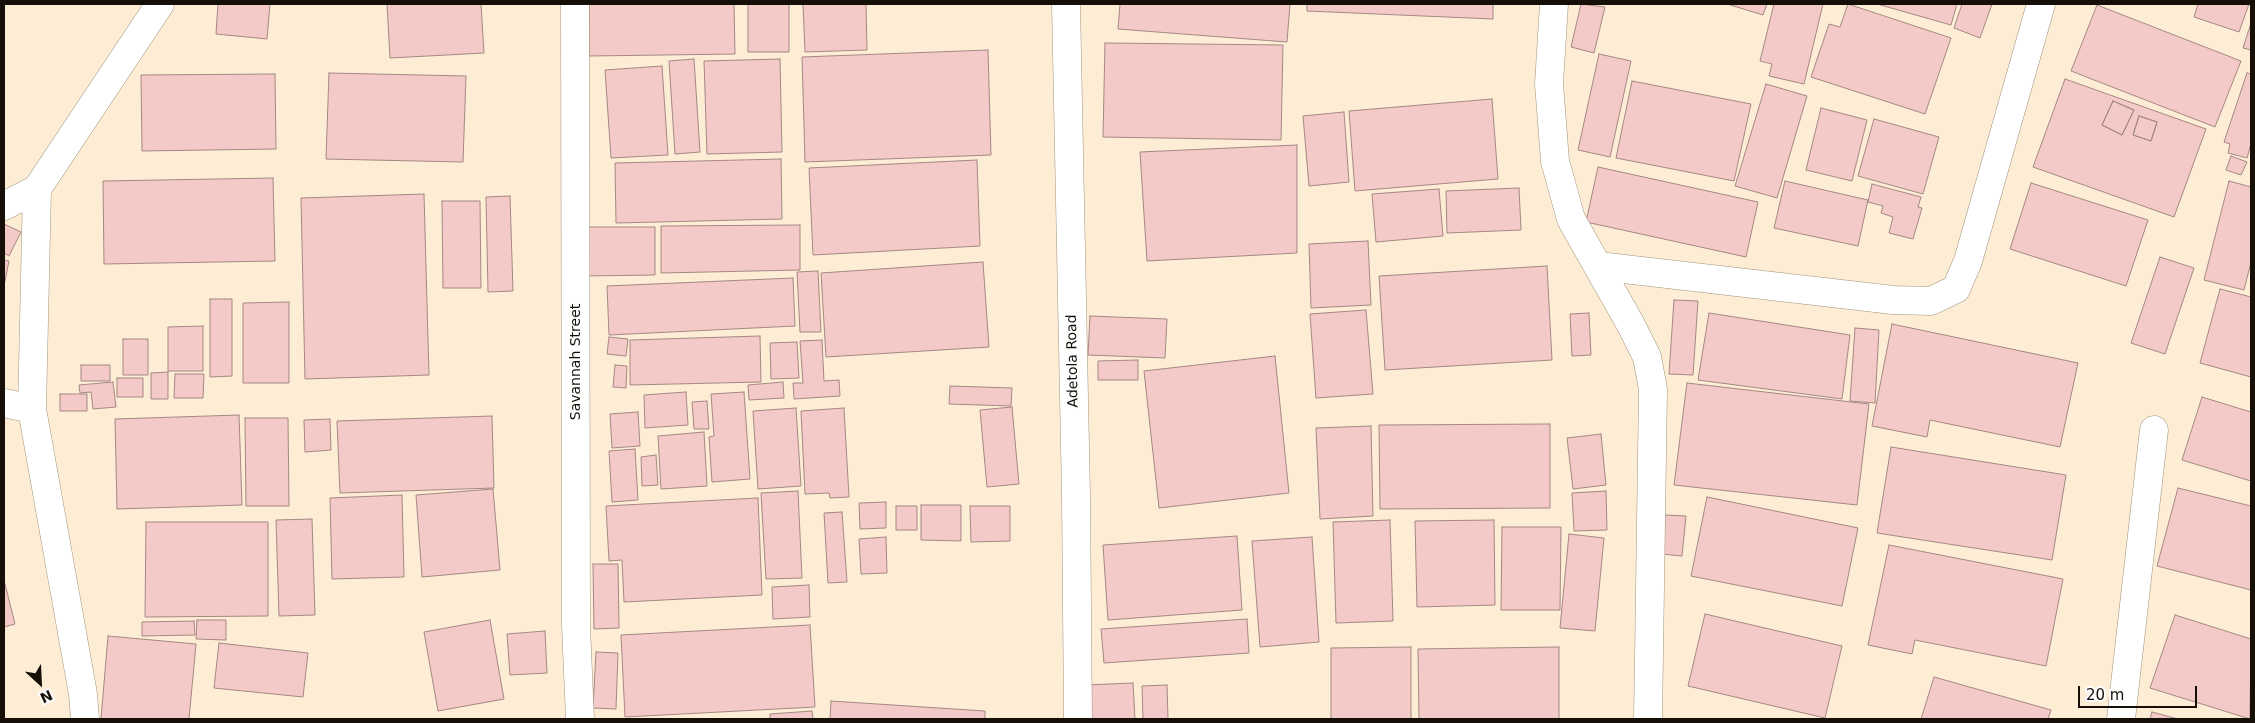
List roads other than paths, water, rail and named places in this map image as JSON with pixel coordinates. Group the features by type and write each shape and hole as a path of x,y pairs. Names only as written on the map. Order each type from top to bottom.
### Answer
{"street":[{"path":"4,206 37,190 160,4"},
{"name":"Savannah Street","path":"575,4 576,616 580,719"},
{"name":"Adetola Road","path":"1066,4 1077,515 1078,719"},
{"path":"1554,4 1549,84 1556,161 1571,219 1647,357 1654,388 1648,719"},
{"path":"1598,266 1893,300 1931,301 1956,289 1968,261 2041,4"},
{"path":"37,190 32,409 86,719"},
{"path":"4,403 32,409"},
{"path":"2121,719 2154,430"}]}
